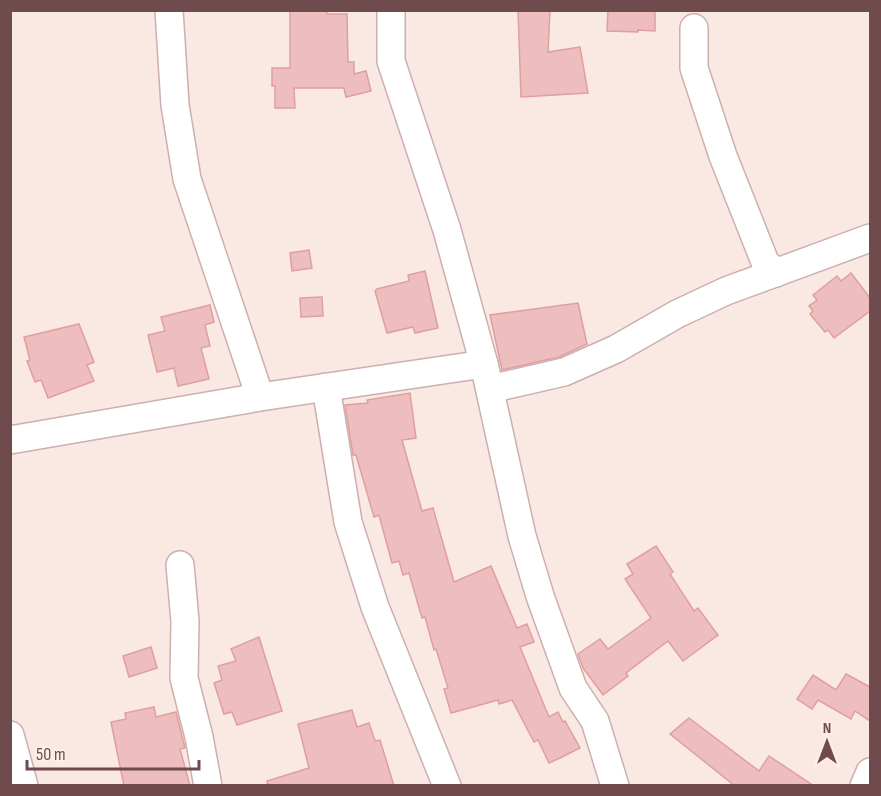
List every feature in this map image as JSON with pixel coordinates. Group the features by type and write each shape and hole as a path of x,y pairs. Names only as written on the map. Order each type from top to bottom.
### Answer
{"street":[{"path":"170,10 175,105 187,179 260,397"},
{"path":"391,10 391,61 447,230 487,376 522,536 540,596 573,688 595,722 615,786"},
{"path":"694,28 694,68 723,156 765,262 777,273"},
{"path":"10,440 326,387 564,372 616,349 677,314 707,300 870,238"},
{"path":"326,387 348,522 375,607 447,786"},
{"path":"180,565 185,621 184,678 199,737 208,786"},
{"path":"10,735 24,786"},
{"path":"864,786 870,772"}],"building":[{"path":"290,10 327,10 327,14 347,14 348,62 354,62 354,74 366,71 371,91 346,97 344,88 294,88 295,108 275,108 272,68 290,68"},
{"path":"518,10 550,10 548,52 580,47 588,93 521,97"},
{"path":"608,10 655,10 655,31 607,31"},
{"path":"309,250 312,268 292,271 290,253"},
{"path":"425,271 438,328 415,333 413,327 387,333 375,291 409,281 408,275"},
{"path":"851,273 870,298 870,311 834,338 828,330 825,332 810,314 813,311 809,306 817,300 813,295 837,276 841,281"},
{"path":"322,297 323,316 301,317 300,298"},
{"path":"578,303 587,344 559,357 502,370 490,315"},
{"path":"210,305 214,322 205,325 210,346 201,348 209,379 178,386 174,368 157,372 148,335 165,331 161,317"},
{"path":"79,324 94,362 87,365 94,381 48,398 41,380 35,382 27,361 30,360 24,337"},
{"path":"410,393 416,438 402,440 422,511 433,508 454,582 491,566 517,628 527,624 534,642 520,647 549,717 558,712 580,748 549,763 538,740 534,742 512,700 499,704 498,700 451,713 444,689 448,688 425,617 422,618 409,573 403,575 399,561 392,563 379,515 374,517 356,455 353,455 345,405 368,403 367,400"},
{"path":"656,546 673,572 670,574 694,611 698,608 718,635 683,661 668,641 626,673 628,676 603,695 583,668 578,654 600,639 608,649 651,618 625,579 633,574 627,564"},
{"path":"259,637 282,711 237,725 232,712 224,714 214,683 222,680 218,666 236,661 231,649"},
{"path":"151,647 157,668 129,677 123,656"},
{"path":"846,674 870,687 870,721 855,711 851,719 818,700 812,709 797,699 813,675 836,690"},
{"path":"154,707 156,717 176,712 185,748 180,749 190,786 124,786 111,722 126,719 125,713"},
{"path":"352,710 357,727 369,723 375,741 380,740 394,786 268,786 267,781 309,768 298,724"},
{"path":"689,718 759,771 769,756 814,786 735,786 670,734"}]}
